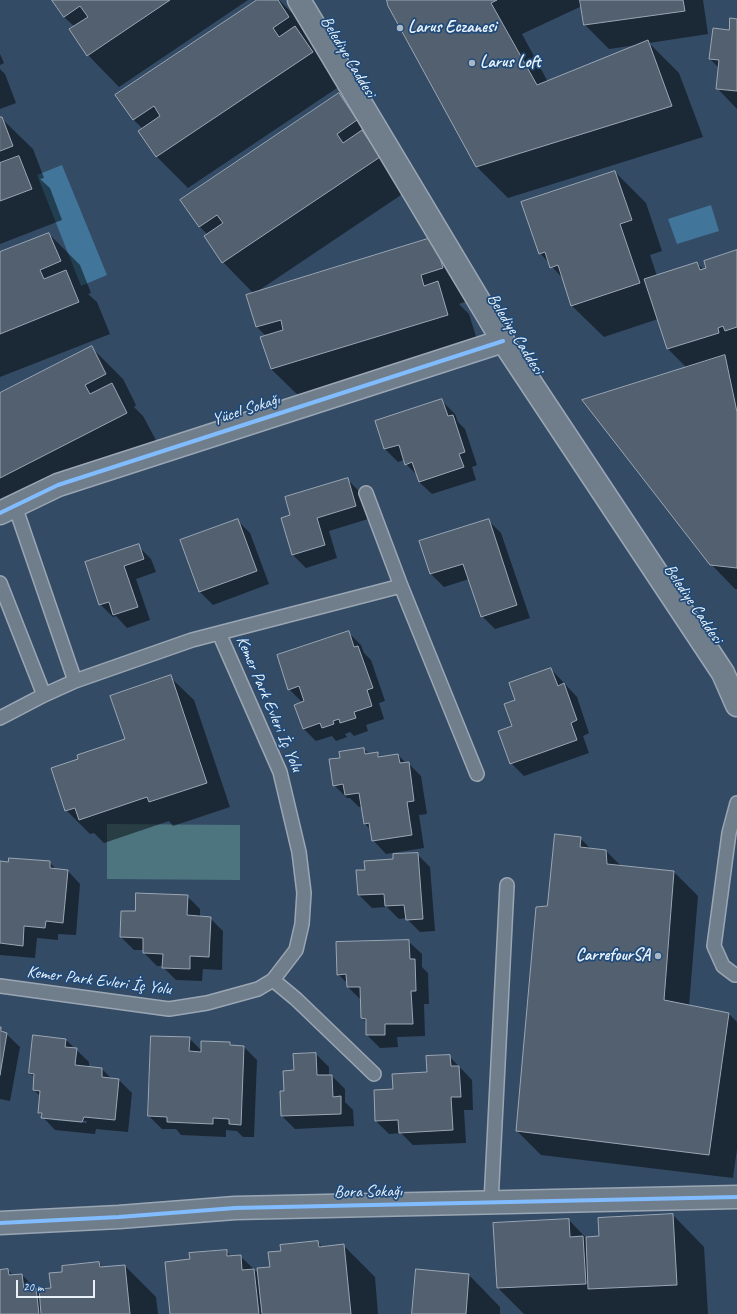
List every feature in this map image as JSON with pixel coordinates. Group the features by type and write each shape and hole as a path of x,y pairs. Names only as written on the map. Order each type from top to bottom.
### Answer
{"street":[{"name":"Belediye Caddesi","path":"299,0 503,341 730,675 737,705"},
{"name":"Yücel Sokağı","path":"7,509 58,485 503,341"},
{"name":"Bora Sokağı","path":"0,1223 119,1218 235,1208 737,1197"}],"lane":[{"path":"366,493 401,586 476,774"},
{"path":"7,509 75,681"},
{"path":"0,583 44,695"},
{"name":"Kemer Park Evleri İç Yolu","path":"0,718 75,681 192,640 401,586"},
{"name":"Kemer Park Evleri İç Yolu","path":"0,986 169,1009 212,1002 258,989 273,980 296,950 302,924 304,893 299,852 280,772 219,633"},
{"path":"737,803 729,833 714,946 723,966 737,976"},
{"path":"491,1203 507,885"},
{"path":"273,980 296,999 374,1074"}],"green space":[{"path":"107,824 240,825 240,880 107,879"}],"water":[{"path":"62,165 107,275 81,286 37,175"},
{"path":"711,205 719,231 677,244 668,219"}],"building":[{"path":"52,0 170,0 87,56 69,29 88,17 80,6 64,17"},
{"path":"257,0 278,0 289,17 273,28 279,37 295,26 313,52 156,157 138,131 160,116 154,106 133,120 115,95"},
{"name":"Larus Loft","path":"387,0 497,0 491,3 537,85 648,40 672,106 476,167 388,6"},
{"path":"580,0 683,0 685,11 584,25"},
{"path":"730,18 737,19 737,91 716,89 719,60 709,59 713,28 729,30"},
{"path":"339,93 357,120 337,134 343,143 362,130 380,157 222,263 204,236 223,223 217,215 199,227 180,200"},
{"path":"0,117 2,117 13,146 0,151"},
{"path":"19,156 32,189 0,201 0,163"},
{"path":"615,171 632,220 620,224 640,283 571,306 558,265 550,268 545,252 539,254 521,202"},
{"path":"49,233 61,261 40,270 44,279 66,270 79,302 0,334 0,252"},
{"path":"434,237 443,268 421,275 424,286 438,281 448,315 271,369 260,337 283,330 281,320 256,327 246,295"},
{"path":"737,250 737,327 725,331 723,326 718,328 719,333 667,349 644,279 697,262 700,270 706,268 704,261"},
{"path":"92,346 106,374 85,385 90,394 112,383 127,413 0,478 0,393"},
{"path":"725,355 737,412 737,568 710,565 582,400"},
{"path":"442,399 448,416 453,415 465,452 459,454 464,467 419,482 412,462 405,465 399,445 384,449 375,421"},
{"path":"348,478 356,506 317,518 325,545 292,555 281,518 290,515 285,497"},
{"path":"238,519 257,571 199,592 180,540"},
{"path":"489,519 517,605 481,617 463,564 430,574 419,541"},
{"path":"139,544 144,559 124,566 138,607 113,615 109,602 99,605 85,562"},
{"path":"349,631 354,647 358,646 373,688 367,690 372,706 354,712 356,718 340,723 339,719 333,721 334,724 322,728 320,723 303,729 294,705 304,701 299,686 288,690 277,655"},
{"path":"551,668 558,686 564,683 577,720 571,723 577,740 510,764 498,731 512,726 504,704 515,700 509,683"},
{"path":"171,675 207,783 149,802 147,797 79,820 75,808 65,811 51,768 78,759 77,755 125,739 110,696"},
{"path":"364,748 365,754 378,752 378,757 398,754 400,763 409,762 414,801 407,802 412,835 372,841 369,823 364,824 359,793 345,795 343,784 333,786 329,759 340,758 339,752"},
{"path":"555,834 581,837 580,847 606,850 607,864 674,871 664,1000 729,1013 709,1155 516,1131 536,907 547,906"},
{"path":"418,853 423,919 406,920 404,905 385,906 384,894 358,895 356,870 365,870 364,861 393,859 393,854"},
{"path":"9,858 50,861 50,868 68,870 63,923 46,921 45,928 24,926 23,946 0,943 0,861 8,862"},
{"path":"136,893 188,895 187,915 211,917 209,957 190,956 190,969 162,968 163,954 143,953 143,938 120,937 121,911 135,911"},
{"path":"409,940 410,959 415,959 416,991 411,991 413,1024 385,1024 385,1035 366,1035 366,1019 361,1018 360,987 347,987 346,974 337,975 336,942"},
{"path":"0,1027 1,1031 7,1033 0,1075"},
{"path":"33,1035 66,1039 65,1047 77,1048 75,1065 102,1068 102,1077 119,1079 115,1120 84,1117 82,1122 41,1118 42,1113 38,1113 40,1091 33,1090 34,1074 29,1073"},
{"path":"151,1036 190,1037 189,1051 201,1052 201,1041 230,1042 230,1045 244,1046 241,1125 229,1124 229,1119 213,1118 213,1124 167,1122 167,1117 148,1116"},
{"path":"316,1053 317,1075 332,1075 333,1097 341,1096 341,1114 281,1116 280,1091 284,1091 283,1071 294,1070 293,1054"},
{"path":"450,1055 451,1066 459,1066 461,1097 451,1097 453,1130 399,1133 398,1120 375,1121 374,1090 393,1089 392,1074 427,1072 426,1056"},
{"path":"673,1214 677,1285 588,1289 586,1237 599,1236 598,1218"},
{"path":"569,1219 570,1237 583,1236 586,1284 497,1288 493,1223"},
{"path":"318,1241 319,1247 344,1244 351,1314 262,1314 257,1268 270,1267 268,1252 281,1251 280,1245"},
{"path":"227,1250 227,1256 241,1255 242,1270 254,1269 259,1314 170,1314 165,1262 190,1259 189,1253"},
{"path":"99,1262 100,1267 125,1265 130,1314 41,1314 39,1289 51,1288 49,1273 62,1272 62,1266"},
{"path":"8,1269 9,1275 22,1274 24,1289 36,1288 39,1314 0,1314 0,1270"},
{"path":"416,1269 469,1274 466,1314 412,1314"}],"cycle path":[{"path":"0,513 58,485 503,341"},
{"path":"0,1223 119,1217 235,1208 737,1197"}],"place":[{"name":"Larus Eczanesi","path":"400,28"},
{"name":"Larus Loft","path":"472,63"},
{"name":"CarrefourSA","path":"658,956"}]}
